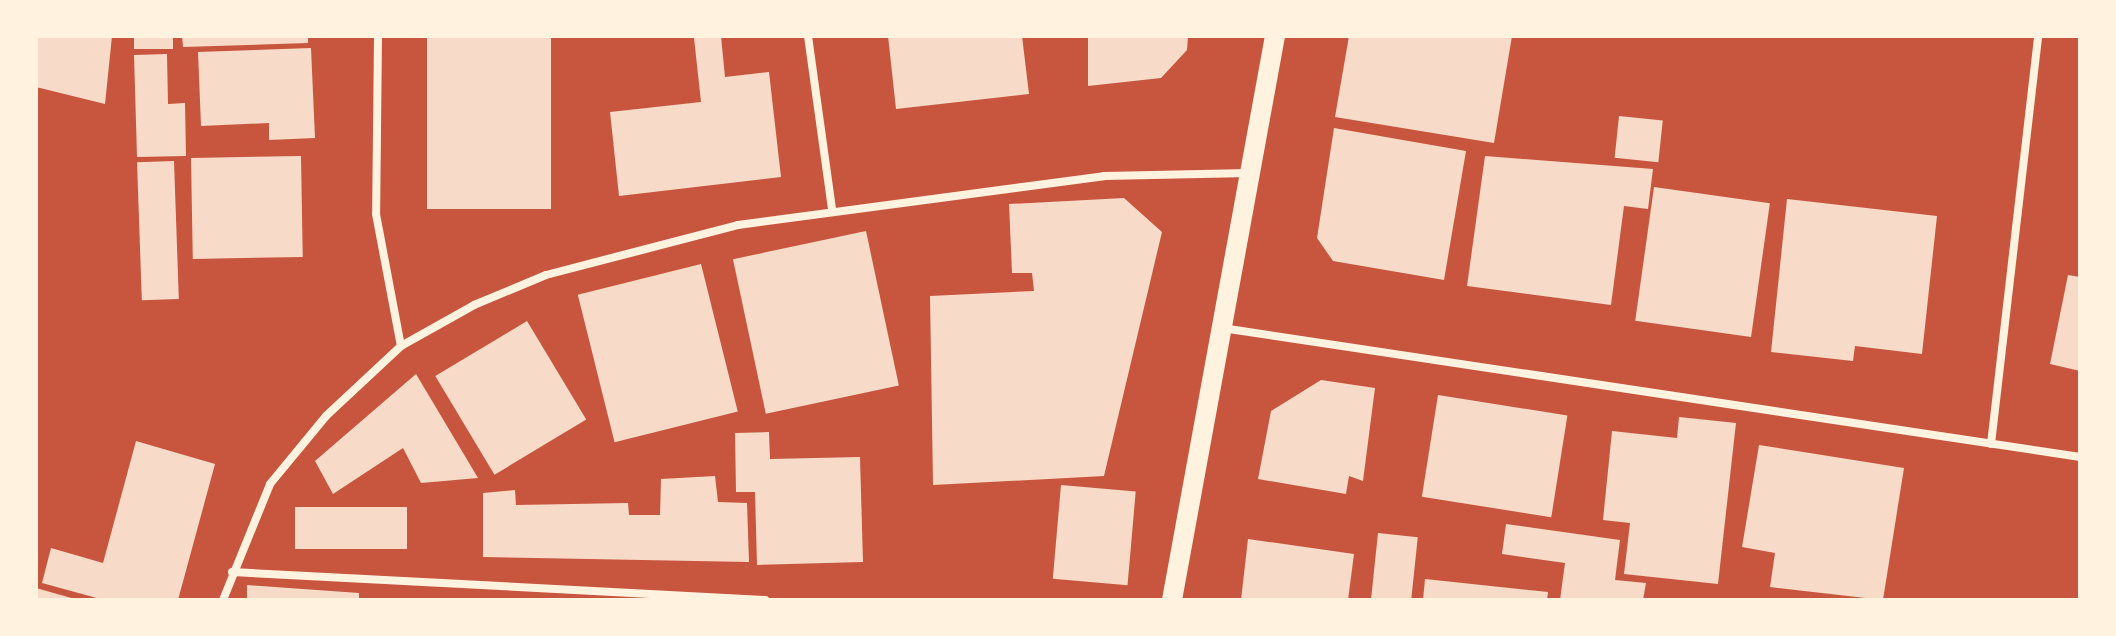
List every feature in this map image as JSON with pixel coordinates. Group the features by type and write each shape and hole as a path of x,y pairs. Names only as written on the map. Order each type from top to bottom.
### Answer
{"main road":[{"path":"1172,600 1275,36"}],"street":[{"path":"378,36 376,214 401,346"},
{"path":"808,36 832,210"},
{"path":"1991,444 2038,36"},
{"path":"223,600 270,484 326,416 401,346 546,275 643,246 832,210 1104,176 1249,173"},
{"path":"1221,328 2080,457"},
{"path":"232,572 765,600"}],"building":[{"path":"36,36 112,36 105,104 36,87"},
{"path":"134,36 173,36 173,49 134,49"},
{"path":"182,36 308,36 308,43 183,47"},
{"path":"427,36 551,36 551,209 427,209"},
{"path":"721,36 725,77 769,72 781,177 619,196 610,112 701,102 694,38"},
{"path":"888,36 1022,36 1029,94 896,109"},
{"path":"1088,36 1188,36 1187,50 1161,78 1088,86"},
{"path":"1349,36 1512,36 1494,143 1335,117"},
{"path":"311,48 315,138 269,140 269,123 201,126 198,52"},
{"path":"167,54 168,104 185,103 186,156 137,157 134,55"},
{"path":"1619,116 1663,121 1658,162 1615,158"},
{"path":"1334,128 1466,151 1444,280 1333,261 1317,238"},
{"path":"301,156 303,257 193,259 191,158"},
{"path":"1485,156 1653,169 1648,209 1624,206 1611,305 1467,286"},
{"path":"174,161 179,299 142,300 137,162"},
{"path":"1654,187 1770,203 1751,337 1635,321"},
{"path":"1124,198 1162,232 1104,476 933,485 930,296 1034,291 1032,273 1012,273 1009,204"},
{"path":"1787,199 1937,216 1922,354 1855,346 1853,361 1771,352"},
{"path":"866,231 899,386 766,414 733,259"},
{"path":"701,264 738,411 615,442 578,295"},
{"path":"2068,275 2080,277 2080,371 2050,364"},
{"path":"527,321 586,420 495,475 435,376"},
{"path":"416,374 478,478 421,483 403,448 333,494 315,461"},
{"path":"1321,380 1375,388 1363,481 1349,476 1346,494 1258,479 1271,411"},
{"path":"1438,395 1567,415 1551,517 1422,497"},
{"path":"1679,417 1736,423 1718,584 1624,574 1630,523 1603,520 1612,431 1677,438"},
{"path":"769,432 770,459 860,457 863,562 757,565 755,492 736,492 735,433"},
{"path":"136,441 215,464 178,600 104,600 42,583 51,548 103,563"},
{"path":"1759,445 1904,468 1883,600 1770,587 1775,553 1742,547"},
{"path":"715,476 718,502 747,503 749,562 483,557 483,493 515,490 516,505 628,503 629,515 660,515 661,479"},
{"path":"1061,485 1136,492 1128,585 1053,579"},
{"path":"295,507 407,507 407,549 295,549"},
{"path":"1506,524 1620,540 1615,580 1646,583 1643,600 1560,600 1565,563 1502,554"},
{"path":"1378,533 1418,537 1411,600 1371,600"},
{"path":"1248,539 1354,554 1348,600 1241,600"},
{"path":"1425,579 1548,592 1547,600 1423,600"},
{"path":"247,585 359,593 359,600 247,600"},
{"path":"36,588 75,599 75,600 36,600"}]}
